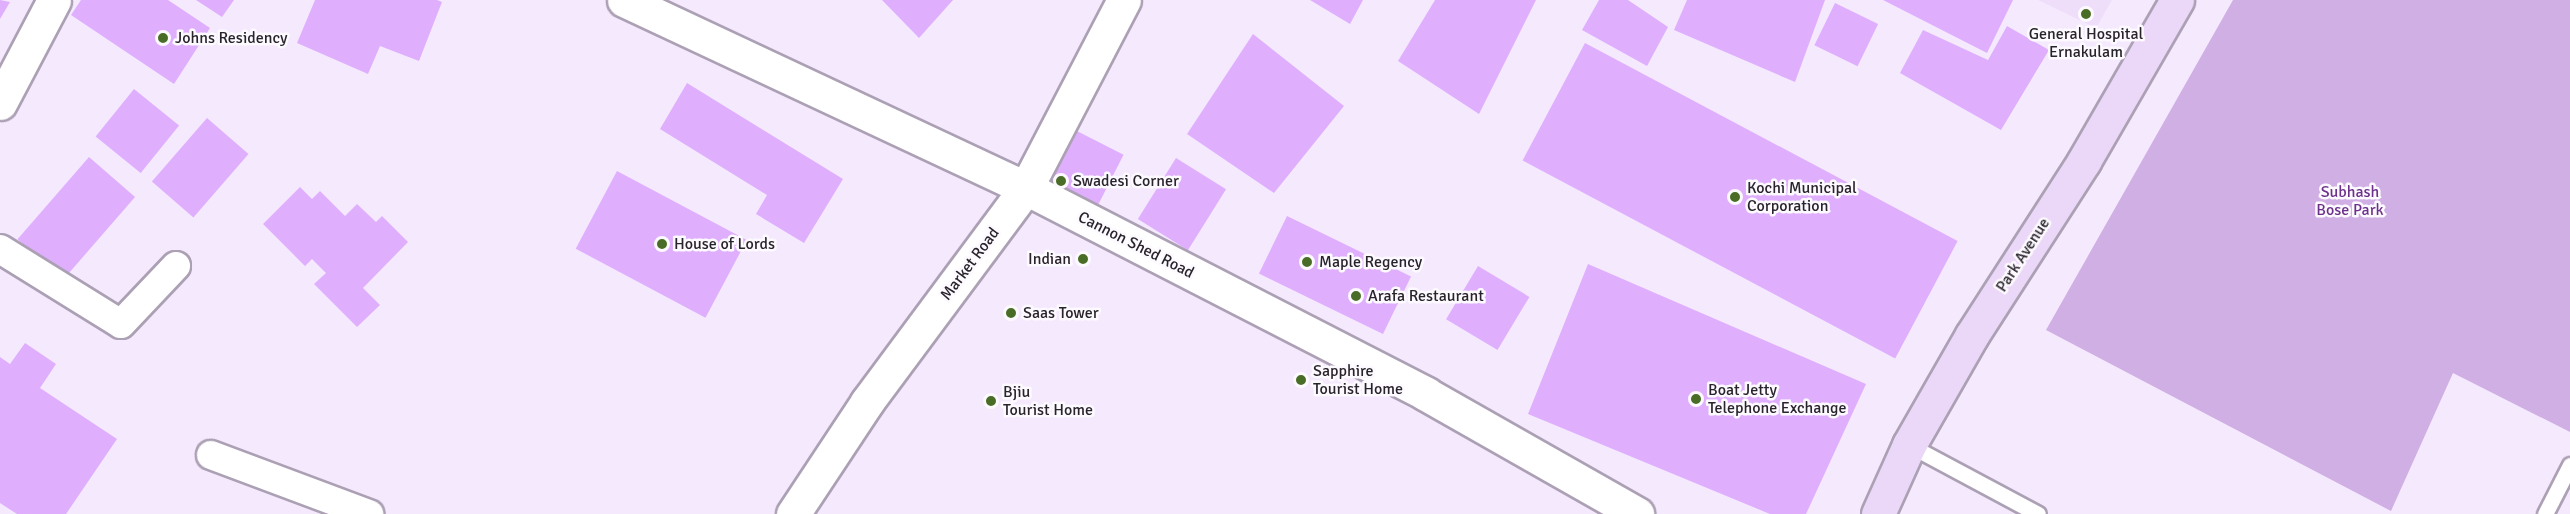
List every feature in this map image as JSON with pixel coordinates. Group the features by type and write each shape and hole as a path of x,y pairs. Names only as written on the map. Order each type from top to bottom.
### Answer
{"main road":[{"name":"Park Avenue","path":"1878,514 1909,445 2177,0"}],"street":[{"path":"0,103 54,0"},
{"name":"Cannon Shed Road","path":"624,0 1026,188 1426,394 1637,514"},
{"name":"Market Road","path":"793,514 867,402 1026,188 1124,0"},
{"path":"0,249 121,324 176,266"},
{"path":"211,454 369,514"}],"lane":[{"path":"1909,445 2038,514"},
{"path":"2546,514 2570,465"}],"shaded area":[{"name":"General Hospital Ernakulam","path":"2038,0 2112,0 2096,28"}],"green space":[{"name":"Subhash Bose Park","path":"2233,0 2570,0 2570,432 2453,373 2391,511 2046,330"}],"building":[{"path":"0,0 10,2 0,19"},
{"path":"81,0 168,0 210,28 174,84 71,15"},
{"path":"196,0 234,0 222,17"},
{"path":"315,0 437,0 442,2 419,61 380,46 368,74 297,43"},
{"path":"882,0 953,0 919,38"},
{"path":"1310,0 1363,0 1350,24"},
{"path":"1435,0 1536,0 1479,114 1398,61"},
{"path":"1599,0 1628,0 1668,27 1647,66 1582,30"},
{"path":"1687,0 1825,0 1795,82 1674,30"},
{"path":"1883,0 2013,0 1987,53"},
{"path":"1835,3 1878,24 1858,66 1814,45"},
{"path":"2007,26 2049,50 2001,130 1900,73 1923,30 1988,60"},
{"path":"1253,34 1344,106 1274,193 1187,134"},
{"name":"Kochi Municipal Corporation","path":"1585,43 1958,241 1895,359 1523,160"},
{"name":"House of Lords","path":"687,83 843,179 804,243 756,214 767,195 660,129"},
{"path":"134,89 179,126 141,173 96,136"},
{"path":"207,118 249,154 193,217 152,181"},
{"path":"1071,128 1124,155 1098,205 1046,178"},
{"path":"89,157 135,197 64,279 17,239"},
{"path":"1176,158 1226,189 1188,250 1138,219"},
{"name":"House of Lords","path":"617,171 747,240 705,318 576,249"},
{"path":"300,187 312,199 320,191 345,216 357,204 376,222 382,216 408,242 363,288 380,305 357,327 314,284 326,273 312,259 305,266 263,224"},
{"path":"1287,216 1411,276 1383,334 1259,274"},
{"name":"Boat Jetty Telephone Exchange","path":"1588,264 1866,384 1806,514 1770,514 1528,414"},
{"path":"1478,266 1529,297 1497,350 1446,319"},
{"path":"25,343 56,364 40,388 117,439 66,514 17,514 0,503 0,357 10,364"}],"place":[{"name":"General Hospital Ernakulam","path":"2086,14"},
{"name":"Johns Residency","path":"163,38"},
{"name":"Swadesi Corner","path":"1061,181"},
{"name":"Kochi Municipal Corporation","path":"1735,197"},
{"name":"House of Lords","path":"662,244"},
{"name":"Indian","path":"1083,259"},
{"name":"Maple Regency","path":"1307,262"},
{"name":"Arafa Restaurant","path":"1356,296"},
{"name":"Saas Tower","path":"1011,313"},
{"name":"Sapphire Tourist Home","path":"1301,380"},
{"name":"Boat Jetty Telephone Exchange","path":"1696,399"},
{"name":"Bjiu Tourist Home","path":"991,401"}]}
